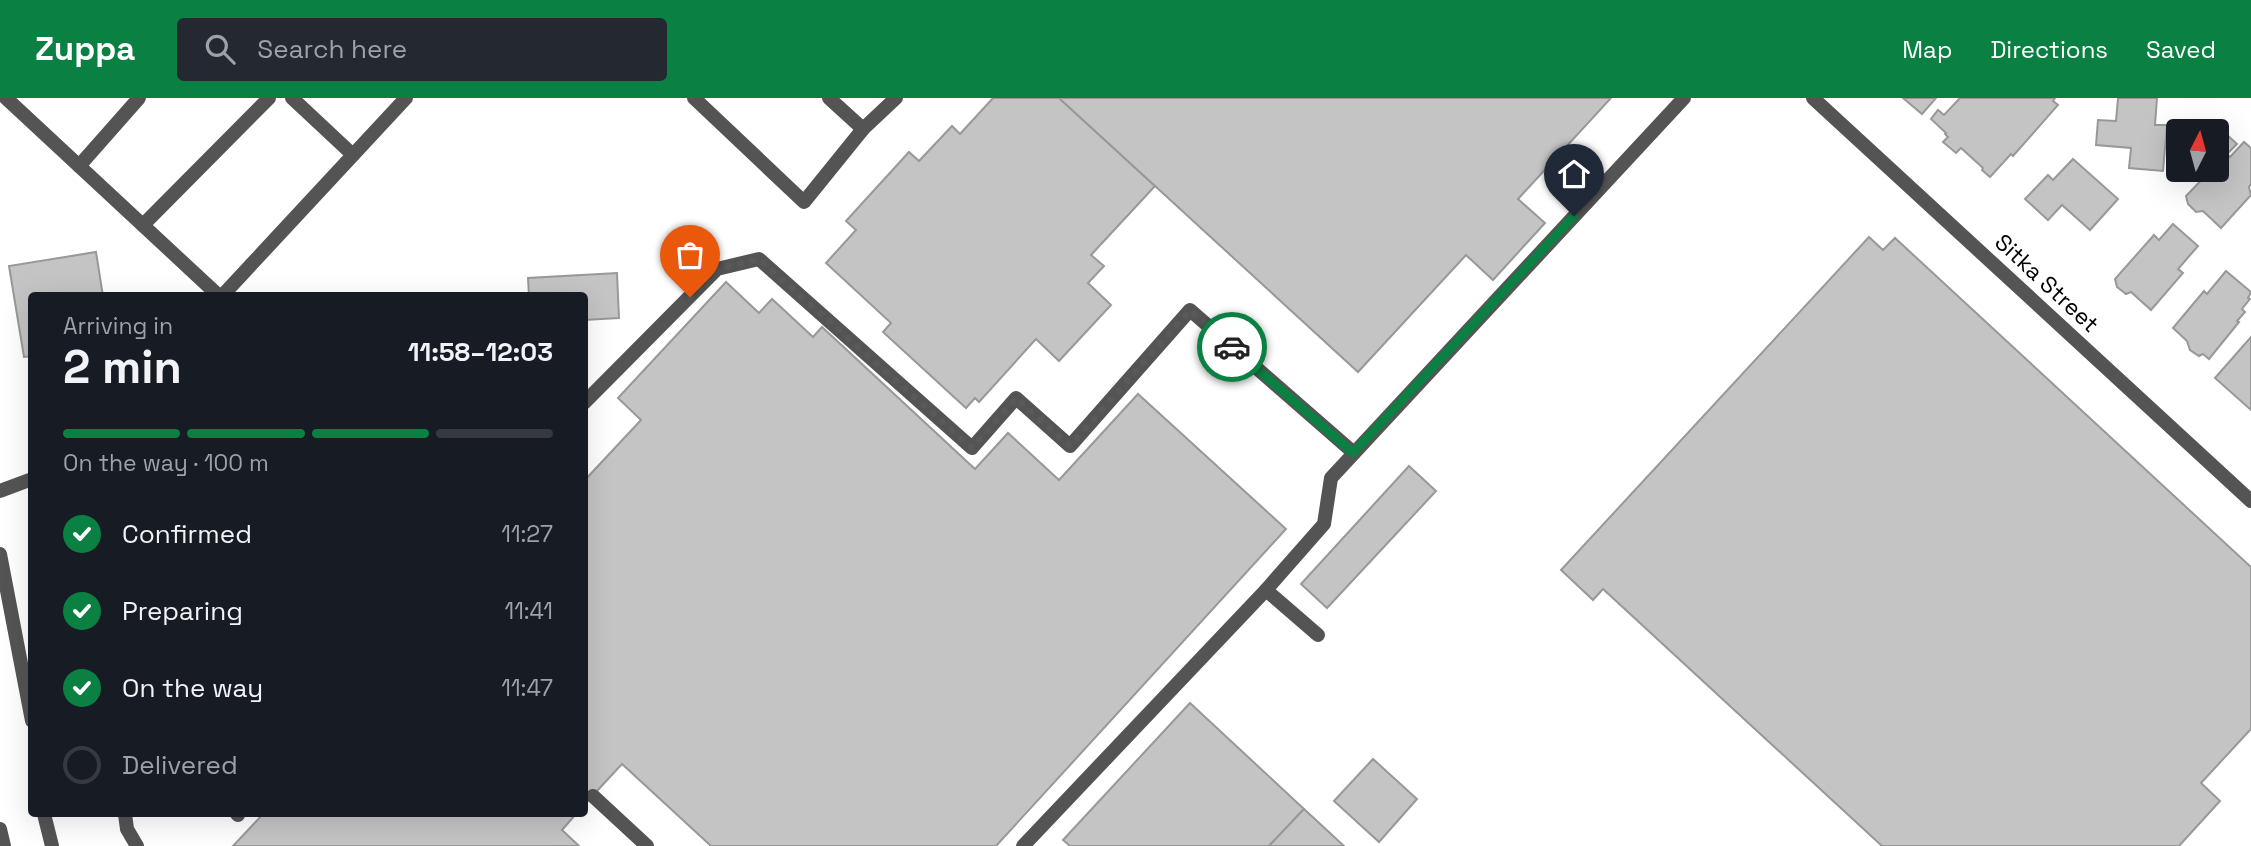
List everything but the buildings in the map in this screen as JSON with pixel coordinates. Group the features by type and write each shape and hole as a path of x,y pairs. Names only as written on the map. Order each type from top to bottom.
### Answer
{"street":[{"path":"79,166 139,98"},
{"path":"143,225 269,98"},
{"path":"292,98 353,155"},
{"path":"224,292 406,98"},
{"path":"694,98 804,202 863,129 896,98"},
{"path":"829,98 863,129"},
{"path":"1023,846 1266,590 1324,524 1331,478 1353,453 1684,98"},
{"name":"Sitka Street","path":"1813,98 2251,501"},
{"path":"8,103 216,292"},
{"path":"588,399 717,269 759,259 972,448 1016,398 1070,446 1190,310 1353,453"},
{"path":"0,491 28,480"},
{"path":"0,554 28,700"},
{"path":"1266,590 1318,635"},
{"path":"593,796 631,841 647,846"},
{"path":"45,817 52,846"},
{"path":"125,817 127,829 137,846"},
{"path":"0,829 4,846"}],"way so far":[{"path":"690,297 717,269 759,259 972,448 1016,398 1070,446 1190,310 1232,347"}],"route":[{"path":"1232,347 1353,453 1574,216"}]}
